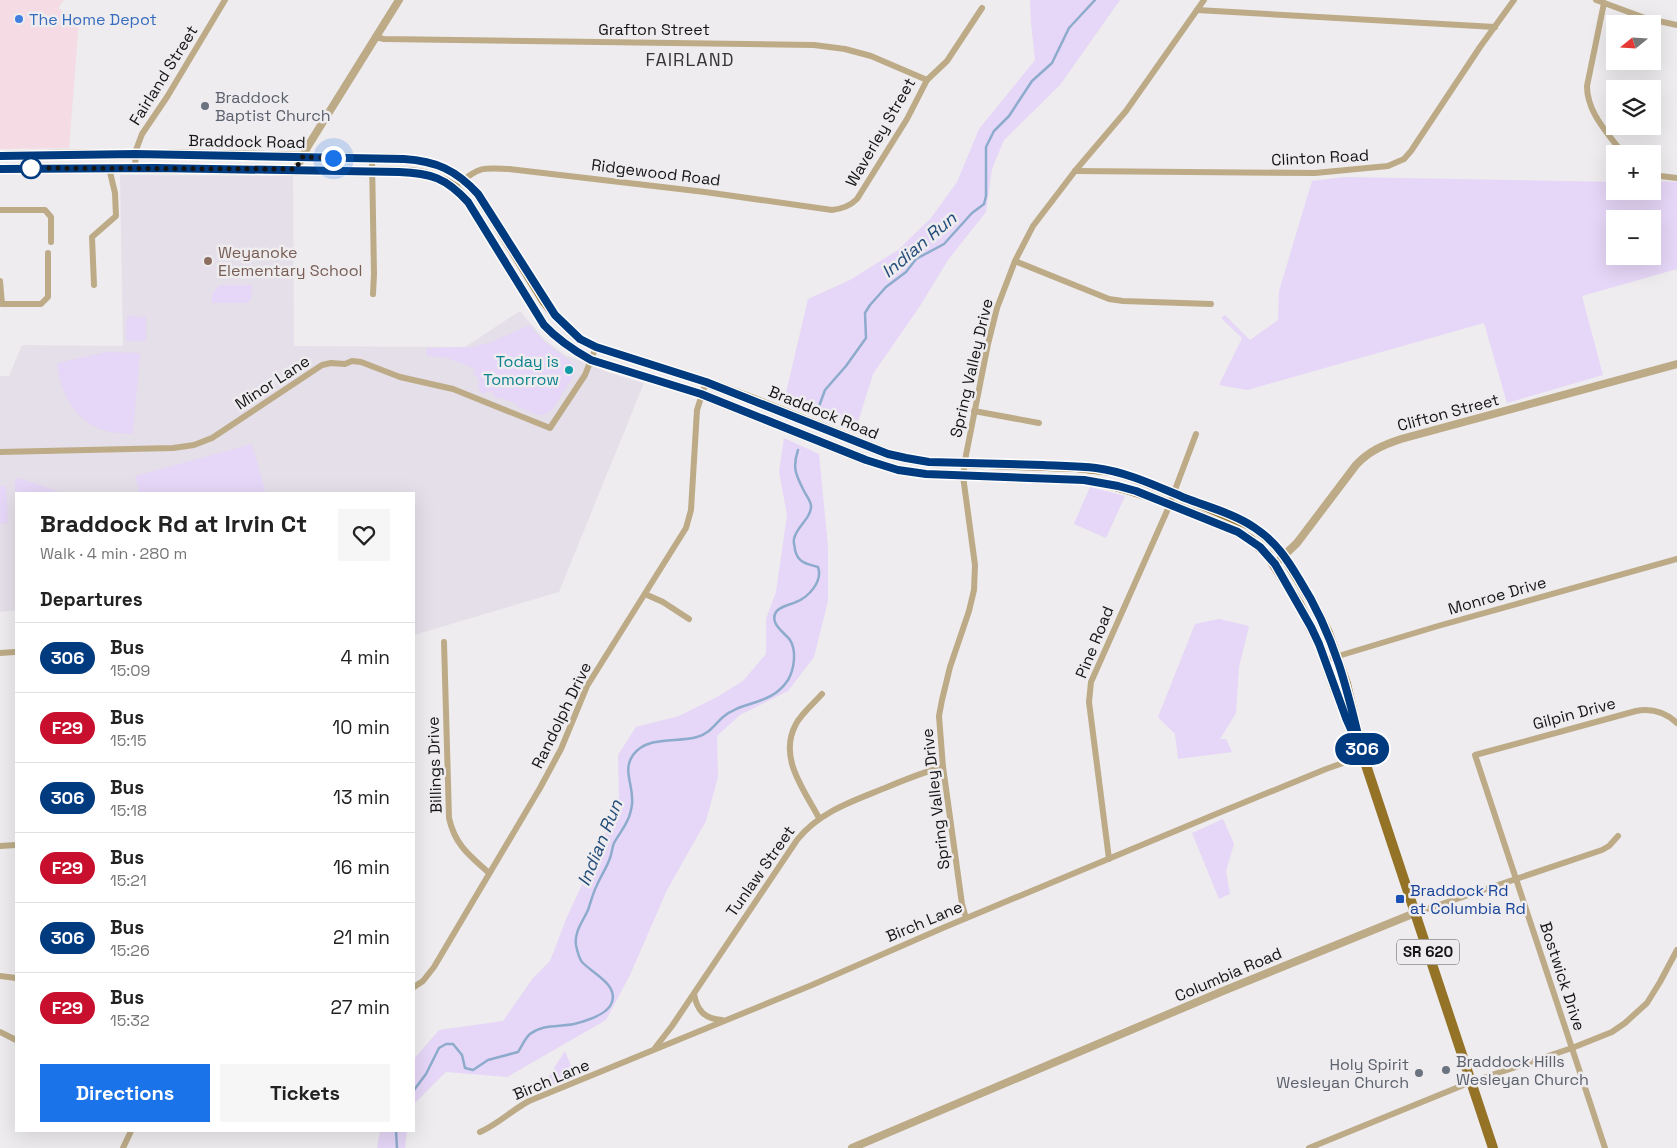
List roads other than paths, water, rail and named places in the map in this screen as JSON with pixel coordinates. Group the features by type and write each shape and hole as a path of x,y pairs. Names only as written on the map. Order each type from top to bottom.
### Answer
{"main road":[{"name":"Braddock Road","path":"0,156 135,154 372,158 418,160 433,163 464,179 486,205 555,315 580,339 596,347 706,382 888,454 929,462 1095,468 1132,477 1239,519 1254,527 1273,543 1284,556 1315,607 1337,656 1350,700 1363,756 1493,1148"},
{"name":"Braddock Road","path":"0,168 296,169 410,172 424,174 444,181 454,187 468,202 544,325 567,346 591,360 701,394 882,465 914,473 1098,482 1127,488 1238,532 1250,539 1275,564 1311,627 1346,718 1363,756"}],"street":[{"name":"Fairland Street","path":"135,168 135,154 138,141 167,98 225,0"},
{"path":"296,169 399,0"},
{"name":"Spring Valley Drive","path":"966,918 956,860 939,728 942,700 950,667 969,611 975,580 974,546 963,476 964,463 997,308 1015,261 1033,226 1075,171 1126,111 1204,0"},
{"name":"Clinton Road","path":"1075,171 1315,173 1388,166 1404,159 1411,151 1480,47 1514,0"},
{"path":"1596,0 1645,18 1677,25"},
{"path":"1604,3 1587,86 1587,95 1591,109 1617,145"},
{"name":"Waverley Street","path":"857,200 907,118 927,80 947,61 982,8"},
{"path":"1197,10 1495,27"},
{"name":"Grafton Street","path":"375,37 384,39 814,45 845,49 871,56 927,80"},
{"path":"372,158 373,294"},
{"path":"94,285 92,237 116,216 115,193 109,168"},
{"name":"Ridgewood Road","path":"454,187 476,170 482,168 509,169 705,192 832,210 847,207 857,200"},
{"path":"1661,176 1677,178"},
{"path":"0,210 45,210 50,217 51,242"},
{"path":"0,282 2,304 41,304 48,298 48,253"},
{"path":"1015,261 1109,299 1211,304"},
{"name":"Minor Lane","path":"0,452 173,448 194,445 212,438 322,365 331,363 345,364 352,361 360,362 395,375 453,389 550,428 585,375 596,347"},
{"name":"Clifton Street","path":"1275,564 1298,543 1356,465 1367,454 1381,446 1410,436 1677,364"},
{"name":"Randolph Drive","path":"415,986 423,981 434,967 561,749 587,686 678,543 689,521 692,498 695,425 701,394 706,382"},
{"path":"974,412 1039,423"},
{"name":"Pine Road","path":"1109,859 1089,702 1091,682 1170,505 1196,434"},
{"name":"Monroe Drive","path":"1325,660 1438,626 1677,559"},
{"path":"645,594 663,602 689,619"},
{"name":"Billings Drive","path":"444,642 449,818 452,830 463,849 489,873"},
{"path":"0,653 15,652"},
{"path":"819,818 793,769 789,747 796,724 822,694"},
{"name":"Gilpin Drive","path":"1475,755 1636,711 1660,712 1668,715 1677,723"},
{"name":"Bostwick Drive","path":"1475,755 1605,1148"},
{"name":"Birch Lane","path":"480,1132 530,1101 812,985 966,918 1274,790 1363,756"},
{"name":"Tunlaw Street","path":"650,1052 672,1026 797,840 810,824 849,803 943,767"},
{"name":"Columbia Road","path":"852,1148 1223,991 1415,913 1602,850 1618,836"},
{"path":"0,846 15,846"},
{"path":"1309,1148 1471,1082 1572,1048 1607,1034 1625,1023 1647,1003 1677,950"},
{"path":"0,976 15,978"},
{"path":"694,994 699,1009 703,1014 715,1020 726,1020"},
{"path":"0,1032 15,1040"},
{"path":"123,1148 131,1132"}],"waterway":[{"name":"Indian Run","path":"818,409 825,390 846,366 866,338 865,313 870,305 886,287 906,272 916,259 944,244 972,213 984,204 986,196 986,147 994,131 1009,116 1032,81 1052,63 1069,28 1095,0"},
{"name":"Indian Run","path":"415,1089 426,1074 439,1048 446,1044 453,1044 462,1055 465,1068 473,1070 488,1060 518,1052 530,1034 535,1031 546,1027 584,1021 596,1017 610,1007 613,996 608,984 582,962 576,940 578,931 611,856 614,843 630,815 632,808 632,792 628,771 630,760 639,749 655,742 689,739 705,734 731,712 773,694 788,680 792,671 794,660 792,644 776,624 774,616 780,608 801,600 806,596 817,583 819,572 818,567 807,564 798,558 795,550 795,535 811,510 809,499 796,471 795,462 798,450"},
{"name":"Indian Run","path":"396,1132 397,1148"}],"place":[{"name":"The Home Depot","path":"19,19"},
{"name":"Braddock Baptist Church","path":"205,106"},
{"name":"Weyanoke Elementary School","path":"208,261"},
{"name":"Today is Tomorrow","path":"569,370"},
{"name":"Braddock Rd at Columbia Rd","path":"1400,899"},
{"name":"Braddock Hills Wesleyan Church","path":"1446,1070"},
{"name":"Holy Spirit Wesleyan Church","path":"1419,1073"}],"district":[{"name":"FAIRLAND","path":"690,60"}]}
